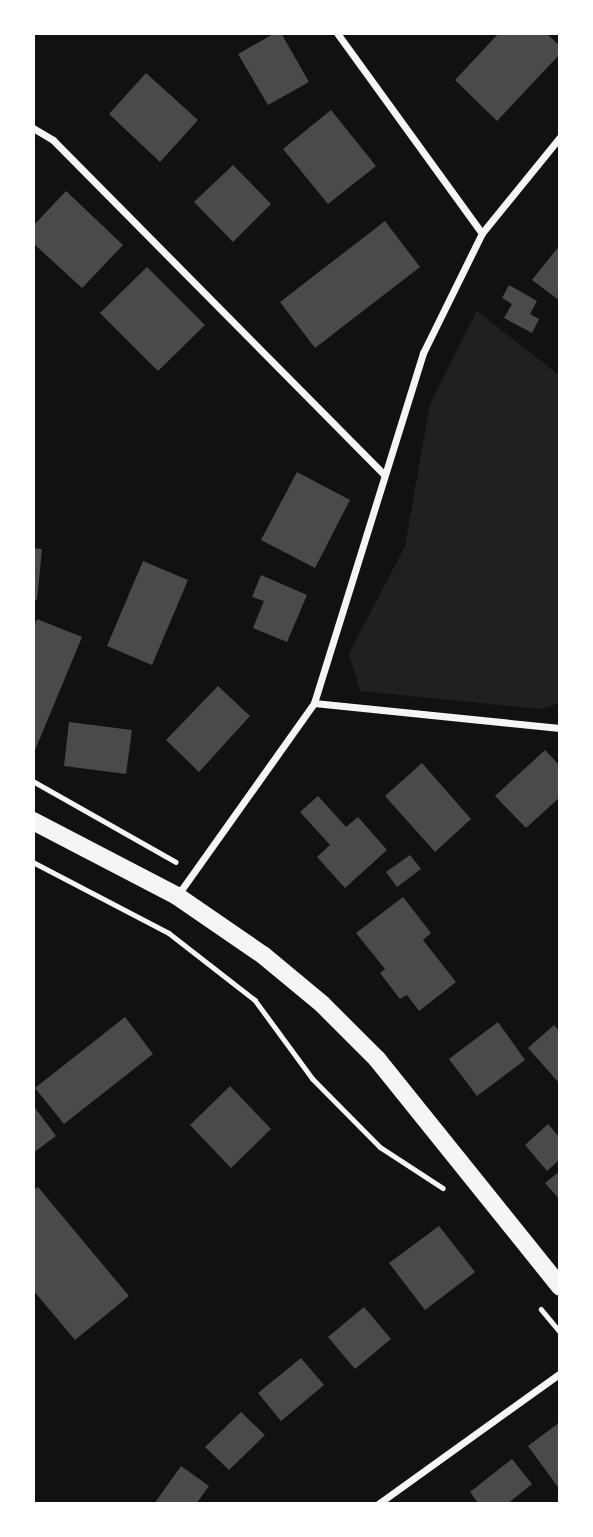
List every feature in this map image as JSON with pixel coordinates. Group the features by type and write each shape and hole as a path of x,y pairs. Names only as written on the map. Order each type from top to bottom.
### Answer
{"main road":[{"path":"33,821 177,896 262,955 331,1013 377,1059 560,1287"}],"street":[{"path":"337,33 482,233"},
{"path":"33,128 53,140 383,474"},
{"path":"177,896 314,703 383,474 423,354 482,233 560,137"},
{"path":"314,703 560,728"},
{"path":"378,1504 560,1373"}],"path":[{"path":"33,862 169,933 255,1000 312,1078 380,1147 449,1191"},
{"path":"534,1299 560,1332"}],"shaded area":[{"path":"477,311 560,376 560,703 541,709 360,691 349,654 405,546 430,404"}],"building":[{"path":"275,33 281,33 309,82 268,105 238,54"},
{"path":"499,33 546,33 560,46 560,54 497,121 455,80"},
{"path":"146,73 198,120 160,162 109,114"},
{"path":"331,110 376,166 328,204 283,149"},
{"path":"233,165 271,204 233,242 194,202"},
{"path":"66,191 123,245 82,288 33,243 33,226"},
{"path":"385,221 420,267 315,348 280,302"},
{"path":"560,245 560,301 532,280"},
{"path":"147,267 205,325 158,371 100,313"},
{"path":"509,285 537,301 530,314 539,319 532,333 504,318 512,304 502,298"},
{"path":"297,472 350,500 315,568 261,540"},
{"path":"33,548 42,549 37,600 33,599"},
{"path":"143,561 188,580 152,665 107,646"},
{"path":"261,575 307,595 287,642 253,628 264,601 252,597"},
{"path":"37,619 82,637 33,755 33,629"},
{"path":"218,686 250,716 199,772 166,740"},
{"path":"69,722 132,730 126,774 64,766"},
{"path":"545,750 560,766 560,797 526,828 495,796"},
{"path":"422,763 471,819 435,852 385,796"},
{"path":"318,796 346,827 358,817 387,850 345,888 317,857 330,845 300,812"},
{"path":"410,855 421,869 397,887 386,872"},
{"path":"403,897 431,933 423,940 456,982 419,1011 407,995 400,999 380,973 385,969 356,933"},
{"path":"125,1017 153,1054 64,1124 35,1088"},
{"path":"498,1022 525,1060 477,1096 449,1059"},
{"path":"554,1025 560,1032 560,1084 528,1048"},
{"path":"230,1086 271,1129 231,1168 190,1125"},
{"path":"33,1105 56,1136 33,1153"},
{"path":"548,1124 560,1138 560,1159 547,1171 525,1145"},
{"path":"560,1171 560,1200 545,1183"},
{"path":"38,1187 129,1296 75,1340 33,1290 33,1190"},
{"path":"439,1226 475,1272 425,1310 389,1263"},
{"path":"364,1307 391,1339 355,1369 328,1337"},
{"path":"301,1358 324,1385 281,1421 258,1393"},
{"path":"241,1412 265,1435 229,1470 205,1447"},
{"path":"560,1422 560,1490 528,1446"},
{"path":"512,1459 532,1484 507,1504 479,1504 470,1492"},
{"path":"181,1466 209,1486 196,1504 154,1504"}]}
